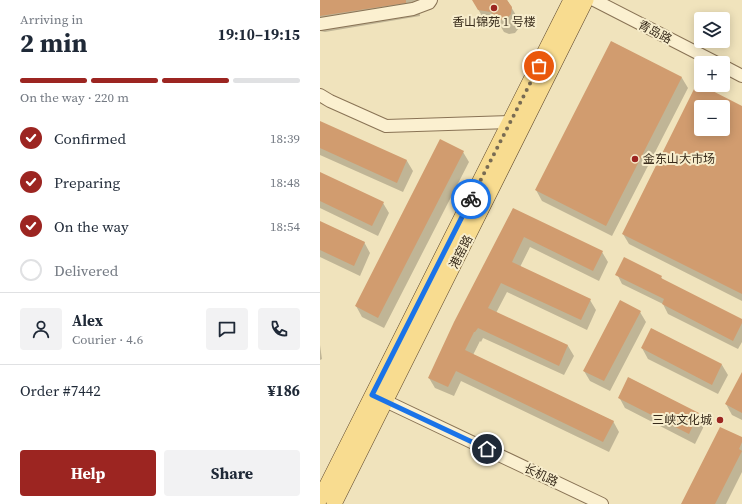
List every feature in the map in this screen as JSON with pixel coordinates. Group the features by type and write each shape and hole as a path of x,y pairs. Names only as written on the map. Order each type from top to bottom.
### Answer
{"main road":[{"name":"港窑路","path":"334,504 379,398 510,122 571,0"},
{"name":"港窑路","path":"320,499 379,398 586,0"}],"street":[{"path":"320,24 413,9 429,4 431,0"},
{"name":"青岛路","path":"594,0 703,56"},
{"path":"730,70 742,76"},
{"path":"320,95 386,126 510,122"},
{"name":"长机路","path":"379,398 602,504"}],"building":[{"path":"320,0 406,0 406,3 320,16"},
{"name":"香山锦苑 1 号楼","path":"472,0 507,0 512,7 511,14 507,18 500,20 491,12 478,10"},
{"path":"611,41 682,77 606,226 535,190"},
{"path":"694,89 694,92 715,92 742,106 742,294 622,234"},
{"path":"320,121 407,160 397,183 320,148"},
{"path":"440,139 464,151 378,318 355,306"},
{"path":"320,172 384,202 372,226 320,201"},
{"path":"513,208 603,251 593,271 524,237 512,262 591,299 581,320 501,283 488,308 568,345 559,366 478,328 474,332 465,350 614,421 603,442 456,371 448,387 428,378 454,322"},
{"path":"320,221 365,242 354,266 320,250"},
{"path":"624,257 662,276 661,278 742,319 742,323 733,341 662,304 664,299 615,275"},
{"path":"620,300 641,311 604,381 583,371"},
{"path":"651,328 722,364 712,385 641,348"},
{"path":"742,372 742,413 725,404"},
{"path":"628,377 699,413 689,434 618,398"},
{"path":"720,427 742,437 742,442 739,449 742,451 715,504 681,504"}],"way so far":[{"path":"471,199 539,66"}],"place":[{"name":"香山锦苑 1 号楼","path":"494,8"},
{"name":"金东山大市场","path":"635,159"},
{"name":"三峡文化城","path":"720,420"}],"route":[{"path":"471,199 372,395 487,449"}]}
